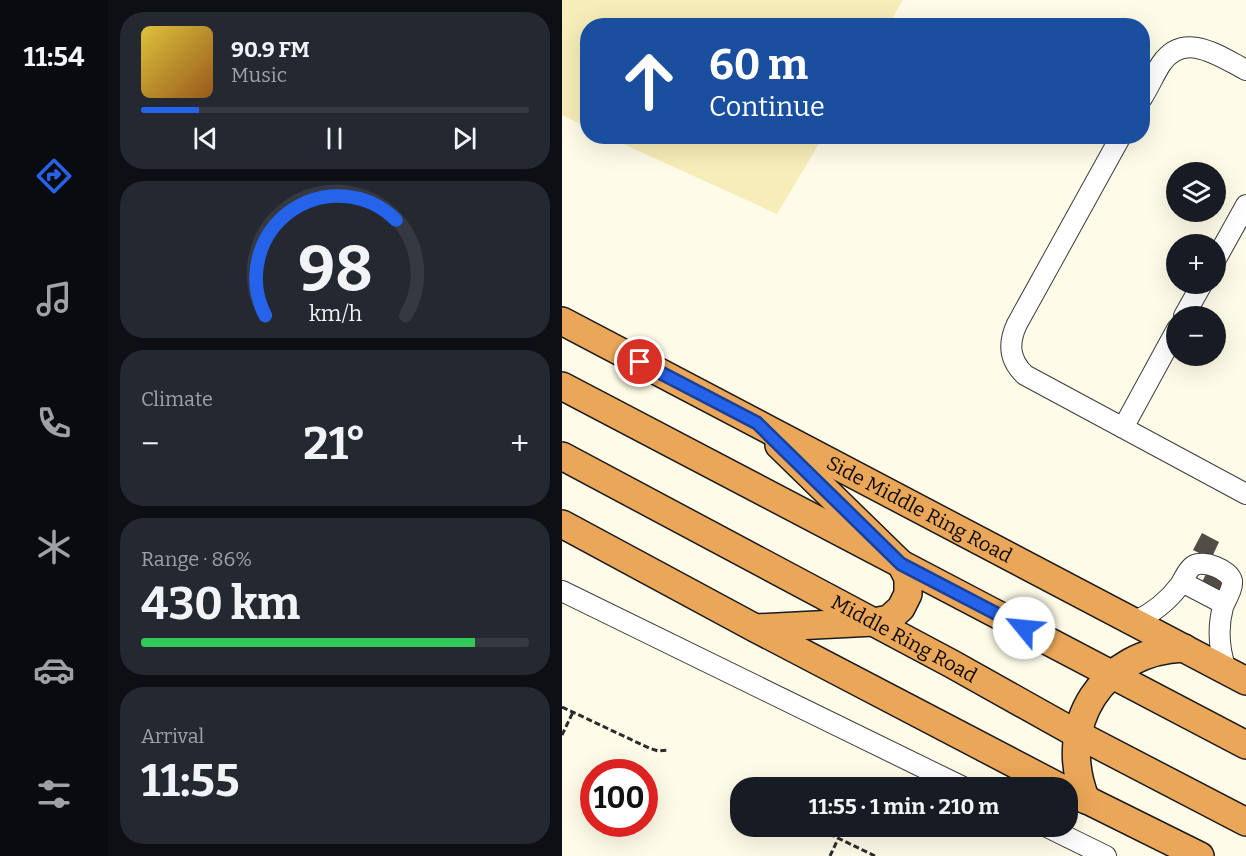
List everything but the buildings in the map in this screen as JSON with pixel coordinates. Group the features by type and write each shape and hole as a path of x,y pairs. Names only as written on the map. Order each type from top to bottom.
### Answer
{"highway":[{"name":"Side Middle Ring Road","path":"562,321 1236,676"},
{"path":"562,386 1246,745"},
{"path":"755,628 874,622 889,619 901,608 907,594 908,578 901,564 757,423"},
{"name":"Middle Ring Road","path":"562,456 874,622 1077,734 1246,822"},
{"path":"562,524 1040,777"},
{"path":"1077,777 1077,734 1090,702 1111,675 1127,663 1145,654 1184,648"},
{"path":"1078,795 1200,856"}],"street":[{"path":"1150,85 1166,58 1190,47 1208,50 1246,70"},
{"path":"1117,144 1017,324 1010,341 1013,360 1025,375 1246,494"},
{"path":"1226,241 1246,206"},
{"path":"1123,428 1166,350"},
{"path":"1134,622 1166,601 1183,582 1190,569 1200,563 1227,573 1232,586 1224,604 1219,638 1236,676"},
{"path":"1183,582 1224,604"},
{"path":"562,591 942,777"},
{"path":"1067,837 1106,856"}],"path":[{"path":"562,707 649,748 658,751 668,750"},
{"path":"562,735 573,712"},
{"path":"834,837 875,856"},
{"path":"830,856 838,839"}],"sand":[{"path":"562,0 903,0 892,18 580,18 580,124 562,115"},
{"path":"623,144 819,144 777,214"}],"route":[{"path":"640,362 757,423 901,564 1024,628"}]}
